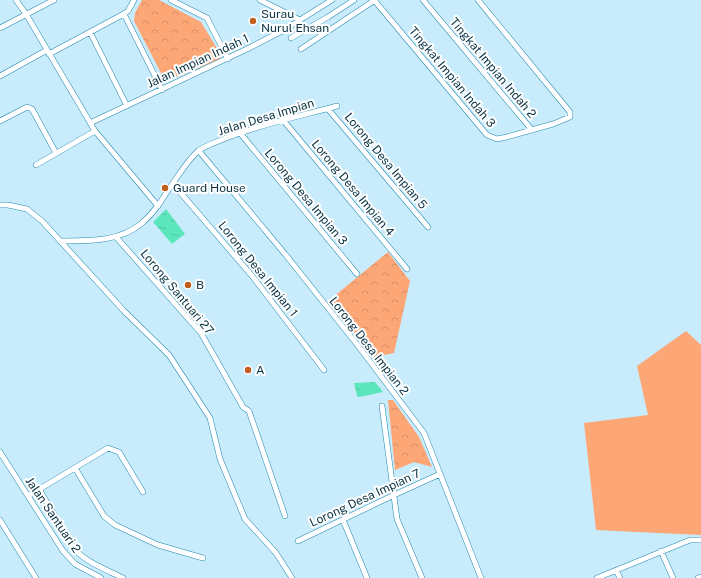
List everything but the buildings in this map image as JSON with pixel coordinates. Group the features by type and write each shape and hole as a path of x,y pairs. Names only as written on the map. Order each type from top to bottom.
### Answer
{"street":[{"path":"16,0 26,14 95,131 158,206"},
{"path":"0,28 54,0"},
{"path":"0,76 124,14 128,11 134,0"},
{"path":"171,0 207,18 228,59"},
{"path":"260,0 300,20"},
{"name":"Jalan Impian Indah 1","path":"90,123 228,59 284,30 332,0"},
{"path":"290,38 328,17 354,0"},
{"path":"301,49 374,0"},
{"name":"Tingkat Impian Indah 3","path":"374,0 487,135 496,139 553,124 570,117 570,112 478,0"},
{"name":"Tingkat Impian Indah 2","path":"423,0 532,130"},
{"path":"124,14 162,90"},
{"path":"90,32 127,106"},
{"path":"0,121 27,106 32,109 56,153"},
{"name":"Jalan Desa Impian","path":"60,241 85,241 116,237 132,230 142,224 158,206 183,168 199,151 210,144 283,120 337,106"},
{"name":"Lorong Desa Impian 5","path":"328,109 428,227"},
{"name":"Lorong Desa Impian 4","path":"283,120 407,269"},
{"path":"36,165 95,131"},
{"name":"Lorong Desa Impian 3","path":"240,133 358,274"},
{"name":"Lorong Desa Impian 2","path":"199,151 300,272 424,433 482,578"},
{"name":"Lorong Desa Impian 1","path":"173,184 253,277 324,370"},
{"path":"0,205 27,209 42,221 124,311 168,355 210,418 220,459 245,519 276,553 292,578"},
{"name":"Lorong Santuari 27","path":"116,237 202,333 243,407 249,411 285,516"},
{"path":"382,406 397,519 422,578"},
{"path":"28,496 108,448 119,452 143,492"},
{"name":"Jalan Santuari 2","path":"0,452 62,551 75,564 101,578"},
{"path":"75,468 104,516 109,521 158,545 203,558"},
{"name":"Lorong Desa Impian 7","path":"298,541 440,474"},
{"path":"39,489 75,550 89,561 123,578"},
{"path":"0,520 36,578"},
{"path":"343,520 367,578"},
{"path":"597,578 690,540 701,540"},
{"path":"662,551 673,578"},
{"path":"616,570 620,578"}],"green space":[{"path":"142,0 159,0 201,22 221,55 220,59 169,80 163,77 134,21 135,13"},
{"path":"388,252 410,281 394,353 375,357 327,302"},
{"path":"686,331 701,345 701,535 596,530 584,423 648,415 637,366"},
{"path":"388,400 393,400 419,437 432,467 414,462 395,470"}],"water":[{"path":"166,209 185,234 172,244 153,222"},
{"path":"375,382 383,392 359,397 357,396 354,383"}],"place":[{"name":"Surau Nurul Ehsan","path":"253,21"},
{"name":"Guard House","path":"165,188"},
{"name":"B","path":"188,285"},
{"name":"A","path":"248,370"}]}
